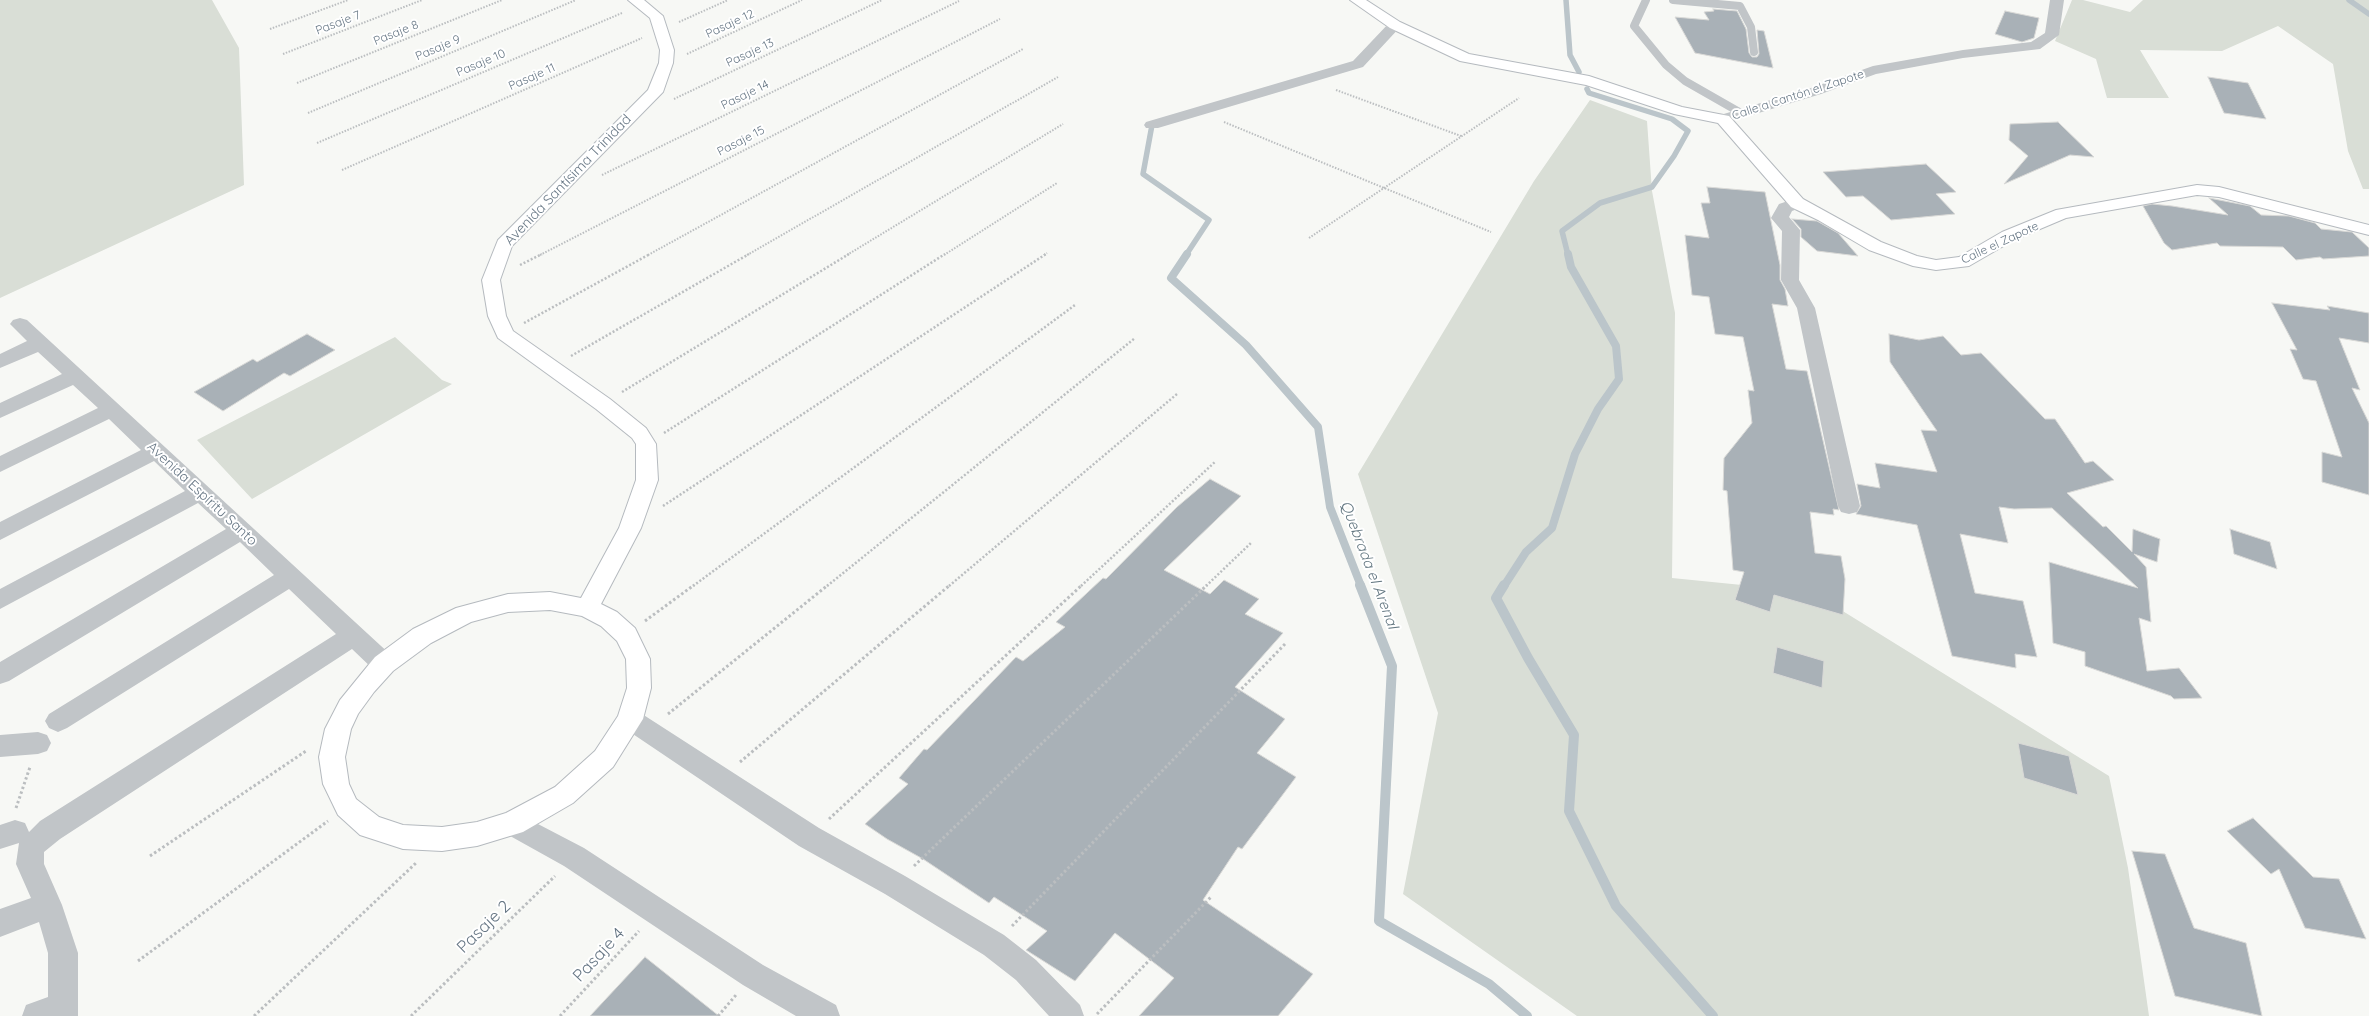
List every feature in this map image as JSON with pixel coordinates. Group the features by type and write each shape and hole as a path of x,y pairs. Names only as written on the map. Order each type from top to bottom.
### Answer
{"street":[{"name":"Calle a Cantón el Zapote","path":"1357,0 1395,25 1465,58 1589,81 1679,111 1723,119 1873,70 1963,54 2035,46 2052,36 2057,0"},
{"name":"Avenida Santísima Trinidad","path":"505,334 497,316 491,280 504,244 655,92 666,63 667,50 656,16 639,2"},
{"path":"1152,125 1358,64 1395,25"},
{"name":"Calle el Zapote","path":"1723,119 1797,203 1824,216 1875,246 1908,260 1936,265 1963,262 2008,236 2062,214 2197,190 2220,192 2369,230"},
{"path":"1797,203 1785,208 1780,218 1791,230 1790,280 1806,308 1849,506"},
{"name":"Avenida Espíritu Santo","path":"20,324 352,636 384,664"},
{"path":"505,334 603,404 639,433 646,444 647,480 630,528 587,608"},
{"path":"0,362 40,343"},
{"path":"0,411 75,376"},
{"path":"0,465 112,410"},
{"path":"0,532 156,451"},
{"path":"0,600 200,493"},
{"path":"0,674 240,531"},
{"path":"58,721 290,577"},
{"path":"550,601 587,608 609,619 626,636 638,660 639,724 604,759 564,795 513,823 477,834 442,839 403,837 370,826 348,807 336,784 332,757 338,729 349,707 365,685 384,664 422,636 464,615 508,603 550,601"},
{"path":"54,1013 63,953 48,906 30,864 31,847 50,830 352,636"},
{"path":"639,724 809,837 895,884 994,945 1026,970 1069,1016"},
{"path":"0,746 38,743"},
{"path":"513,823 574,857 753,975 825,1016"},
{"path":"0,923 48,906"}],"lane":[{"path":"1646,0 1634,26 1666,65 1685,81 1741,114"},
{"path":"1672,0 1740,6 1751,27 1754,52"}],"path":[{"path":"270,29 348,0"},
{"name":"Pasaje 7","path":"283,54 422,0"},
{"name":"Pasaje 8","path":"297,83 502,0"},
{"name":"Pasaje 9","path":"308,113 576,0"},
{"name":"Pasaje 11","path":"342,170 728,0"},
{"name":"Pasaje 12","path":"666,63 802,0"},
{"name":"Pasaje 13","path":"669,101 882,0"},
{"name":"Pasaje 14","path":"597,178 959,1"},
{"name":"Pasaje 10","path":"317,143 639,2"},
{"name":"Pasaje 15","path":"491,280 1000,19"},
{"path":"505,334 1023,49"},
{"path":"552,368 1058,77"},
{"path":"1307,79 1461,136"},
{"path":"1310,238 1519,98"},
{"path":"1198,111 1491,232"},
{"path":"603,404 1063,124"},
{"path":"646,444 1057,183"},
{"path":"630,528 1047,253"},
{"path":"626,636 1074,305"},
{"path":"639,724 1135,338"},
{"path":"721,778 1177,394"},
{"path":"809,837 1216,462"},
{"path":"895,884 1252,542"},
{"path":"994,945 1286,643"},
{"path":"150,856 338,729"},
{"path":"7,835 38,743"},
{"path":"138,961 348,807"},
{"path":"254,1016 442,839"},
{"name":"Pasaje 2","path":"411,1016 574,857"},
{"path":"1095,1016 1211,897"},
{"name":"Pasaje 4","path":"560,1016 657,912"}],"shaded area":[{"path":"0,0 212,0 239,48 244,185 0,298"},
{"path":"2072,0 2083,0 2130,12 2143,0 2369,0 2369,189 2363,189 2348,151 2333,64 2278,26 2222,51 2140,50 2169,98 2107,98 2096,59 2055,41"},
{"path":"1590,100 1647,121 1652,191 1675,313 1672,578 1812,592 2109,776 2128,868 2149,1016 1577,1016 1403,894 1438,713 1358,474 1534,181"},
{"path":"395,337 442,380 452,384 252,499 197,440"}],"building":[{"path":"1713,9 1737,11 1746,29 1749,53 1752,57 1757,57 1759,54 1757,30 1764,31 1773,68 1695,53 1675,17 1709,20 1704,12 1714,11"},
{"path":"2005,11 2039,18 2034,38 2022,42 1995,34"},
{"path":"2208,77 2248,83 2266,119 2224,113"},
{"path":"2058,122 2094,157 2070,155 2004,184 2028,156 2009,140 2010,124"},
{"path":"1926,164 1956,192 1936,194 1955,214 1891,220 1863,196 1846,197 1823,172"},
{"path":"1707,187 1765,192 1780,265 1780,280 1785,289 1788,306 1772,304 1786,369 1807,371 1839,510 1833,509 1834,515 1810,512 1815,553 1841,556 1845,579 1843,615 1774,595 1770,612 1735,600 1744,572 1733,570 1727,491 1723,490 1724,458 1752,423 1748,390 1754,391 1743,337 1715,334 1709,297 1692,295 1685,235 1709,238 1701,203 1710,203"},
{"path":"2209,198 2250,206 2261,215 2289,216 2315,223 2321,229 2352,232 2369,248 2369,256 2323,259 2320,257 2296,260 2283,247 2220,246 2217,243 2172,250 2164,243 2143,206 2152,204 2172,206 2228,215"},
{"path":"1792,219 1817,221 1838,233 1858,256 1817,251 1801,237 1801,229"},
{"path":"2272,303 2330,310 2327,306 2369,313 2369,343 2339,338 2360,390 2352,388 2369,423 2369,495 2322,482 2322,452 2342,457 2316,381 2303,379 2290,349 2297,350"},
{"path":"307,334 335,350 290,376 284,373 223,411 194,392 253,359 257,362"},
{"path":"1889,334 1919,340 1943,336 1961,355 1981,353 2045,419 2055,419 2085,463 2093,461 2114,480 2067,493 2103,527 2106,526 2132,552 2133,529 2160,539 2157,562 2134,554 2146,567 2151,622 2139,618 2147,671 2179,668 2202,698 2174,699 2171,696 2085,666 2085,652 2053,643 2049,562 2138,588 2052,508 2014,509 1999,507 2008,543 1960,534 1975,593 2023,601 2037,657 2015,654 2016,668 1952,656 1917,525 1856,514 1861,506 1857,484 1880,488 1875,463 1937,472 1921,430 1937,431 1890,362"},
{"path":"1210,479 1241,496 1164,570 1210,594 1224,580 1259,599 1245,614 1283,633 1235,687 1285,719 1257,753 1296,777 1242,849 1238,847 1203,900 1313,974 1278,1016 1139,1016 1174,978 1115,933 1075,981 1026,950 1047,931 994,897 989,903 923,859 887,839 865,824 908,784 899,778 924,749 927,750 1016,657 1023,661 1065,627 1056,622 1103,578 1106,579 1177,507"},
{"path":"2230,529 2270,542 2277,569 2234,554"},
{"path":"1777,647 1824,661 1822,688 1773,673"},
{"path":"2018,743 2069,756 2078,795 2024,778"},
{"path":"2253,818 2313,877 2339,879 2366,939 2305,928 2279,869 2271,874 2227,831"},
{"path":"2132,851 2165,854 2194,928 2246,943 2262,1016 2175,996"},
{"path":"645,957 719,1016 590,1016"}],"waterway":[{"path":"1566,0 1570,55 1579,72"},
{"path":"2349,0 2369,14"},
{"path":"1568,255 1562,231 1600,203 1652,187 1674,156 1688,131 1672,119 1589,93 1587,89"},
{"name":"Quebrada el Arenal","path":"1152,125 1143,174 1209,220 1186,255"},
{"name":"Quebrada el Arenal","path":"1187,254 1171,278 1246,345 1318,427 1330,507 1361,586"},
{"path":"1504,586 1526,552 1552,528 1575,454 1598,409 1619,379 1616,346 1571,267 1568,254"},
{"name":"Quebrada el Arenal","path":"1360,585 1392,666 1379,921 1489,984 1527,1016"},
{"path":"1504,585 1496,598 1528,658 1574,735 1569,811 1616,906 1713,1016"}]}
